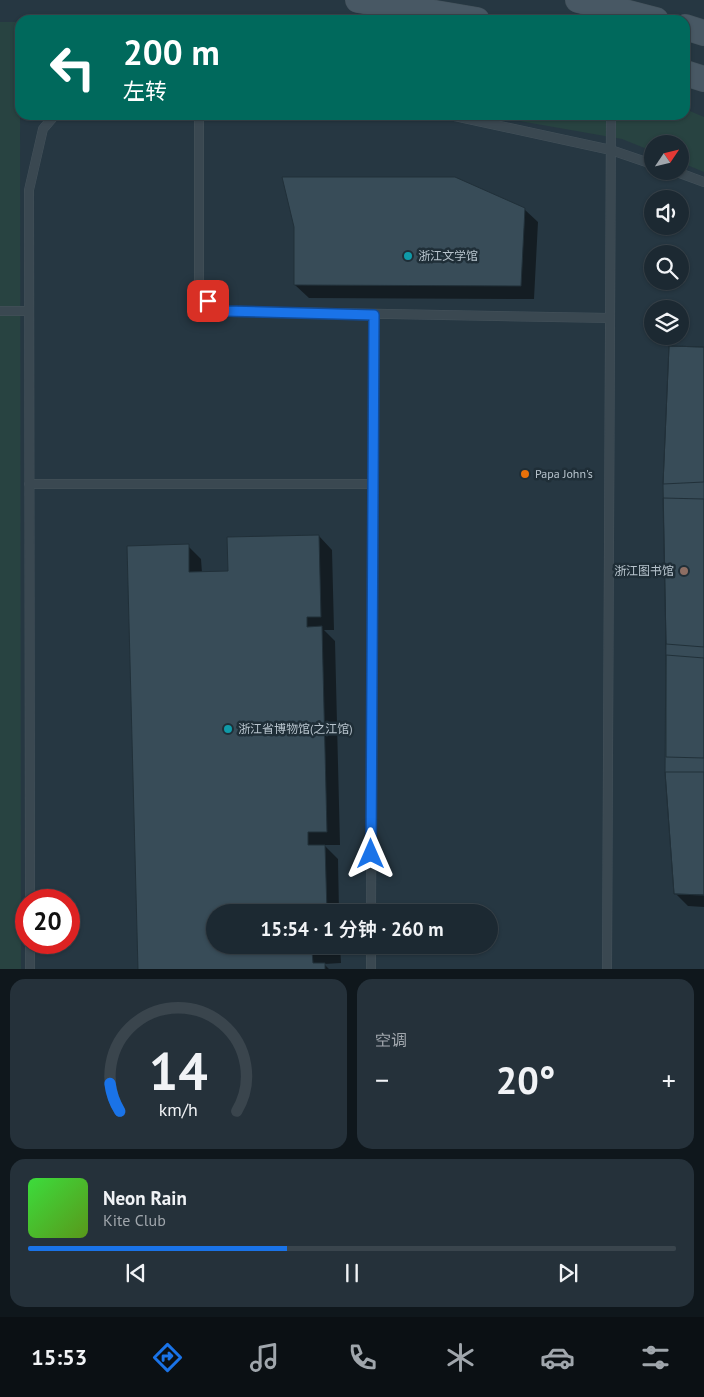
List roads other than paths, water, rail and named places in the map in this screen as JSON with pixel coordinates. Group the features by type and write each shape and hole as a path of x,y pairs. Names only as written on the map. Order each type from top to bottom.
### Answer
{"main road":[{"path":"358,0 447,15"},
{"path":"578,0 636,15"},
{"path":"690,29 704,33"},
{"path":"690,75 704,79"}],"lane":[{"path":"30,889 28,190 43,129 51,120"},
{"path":"199,120 199,286 208,301 225,311 610,318"},
{"path":"473,120 611,150 644,161"},
{"path":"607,969 611,120"},
{"path":"689,176 704,182"},
{"path":"0,311 29,311"},
{"path":"371,904 374,315"},
{"path":"29,484 373,484"},
{"path":"30,954 30,969"},
{"path":"371,954 371,969"}],"place":[{"name":"浙江文学馆","path":"408,256"},
{"name":"Papa John's","path":"525,474"},
{"name":"浙江图书馆","path":"684,571"},
{"name":"浙江省博物馆(之江馆)","path":"228,729"}]}
